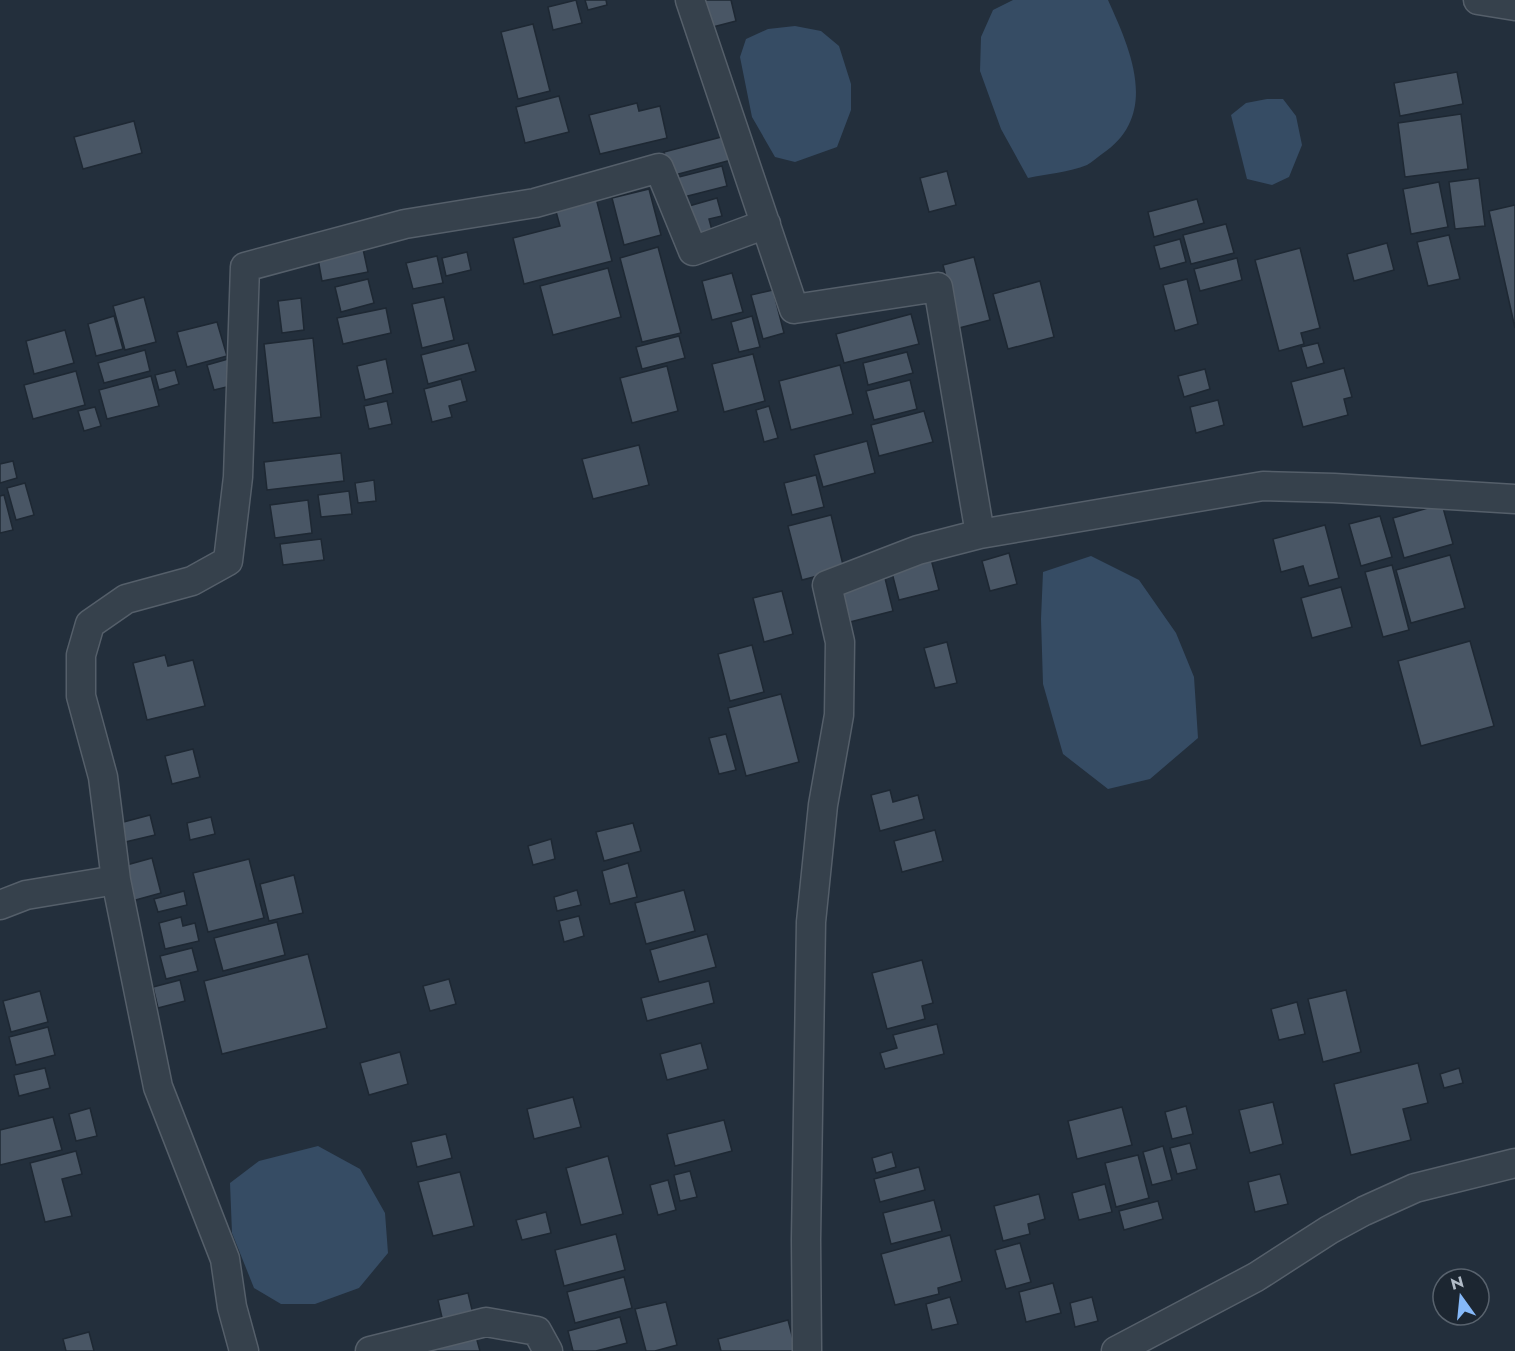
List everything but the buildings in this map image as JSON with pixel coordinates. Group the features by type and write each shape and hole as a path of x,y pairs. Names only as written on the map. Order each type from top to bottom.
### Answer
{"street":[{"path":"690,0 794,309 938,287 980,534"},
{"path":"1478,0 1515,6"},
{"path":"244,1351 232,1307 225,1259 158,1087 116,880 103,777 81,696 81,655 90,624 126,599 192,581 228,561 238,477 245,267 405,224 535,203 659,168 693,251 766,224"},
{"path":"807,1351 806,1240 811,922 823,805 839,716 840,642 827,585 918,550 980,534 1263,486 1515,499"},
{"path":"0,905 26,895 116,880"},
{"path":"1116,1351 1256,1277 1329,1230 1364,1211 1415,1188 1515,1163"},
{"path":"370,1351 486,1322 537,1331 548,1351"}],"water":[{"path":"1013,0 1108,0 1132,61 1135,102 1131,121 1120,138 1087,165 1028,178 1001,129 980,71 981,37 993,10"},
{"path":"795,26 821,31 839,46 851,84 851,110 837,147 795,162 775,157 752,117 740,57 746,39 768,29"},
{"path":"1283,99 1296,116 1302,145 1289,177 1272,185 1247,179 1231,115 1246,103"},
{"path":"1091,556 1139,580 1176,633 1194,677 1198,738 1150,779 1108,789 1063,754 1043,684 1041,619 1043,572"},
{"path":"318,1146 360,1169 385,1213 388,1253 359,1288 315,1304 281,1304 254,1288 232,1233 230,1183 259,1161"}]}
